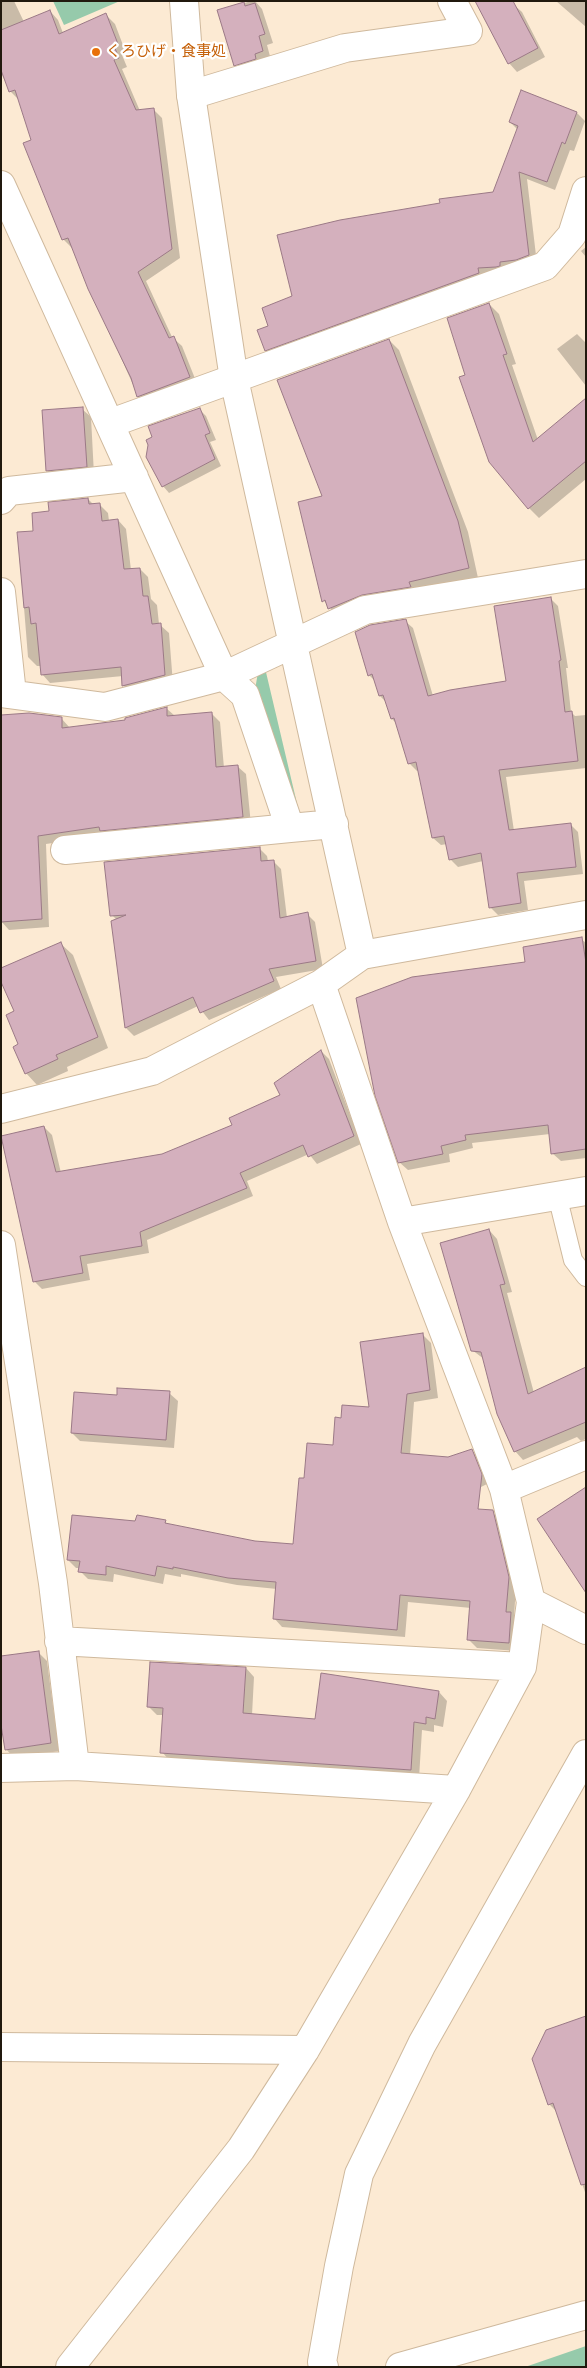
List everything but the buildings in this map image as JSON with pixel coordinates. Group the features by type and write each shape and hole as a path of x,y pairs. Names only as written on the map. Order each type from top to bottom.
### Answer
{"street":[{"path":"184,1 191,95 234,379 362,956"},
{"path":"191,95 344,48 468,31 452,1"},
{"path":"1,185 111,423 224,676 245,695 290,828"},
{"path":"111,423 544,266 572,235 586,191"},
{"path":"1,500 10,491 134,477"},
{"path":"1,592 6,694 105,707 224,676 365,610 586,574"},
{"path":"65,850 334,824"},
{"path":"1,1109 152,1071 321,984 362,956 586,915"},
{"path":"70,2367 241,2149 305,2050 456,1790 522,1667 531,1602 504,1489 402,1222 321,984"},
{"path":"402,1222 586,1191"},
{"path":"1,1245 59,1640 75,1766"},
{"path":"504,1489 586,1455"},
{"path":"531,1602 586,1630"},
{"path":"59,1640 522,1667"},
{"path":"324,2367 322,2362 339,2266 359,2174 422,2044 586,1754"},
{"path":"1,1768 75,1766 456,1790"},
{"path":"1,2047 305,2050"},
{"path":"400,2367 586,2315"}],"lane":[{"path":"557,1195 573,1260 586,1277"}],"green space":[{"path":"53,1 120,1 64,25"},
{"path":"265,668 299,812 254,696 258,672"},
{"path":"586,2346 586,2367 525,2367"}],"place":[{"name":"くろひげ・食事処","path":"96,52"}]}
